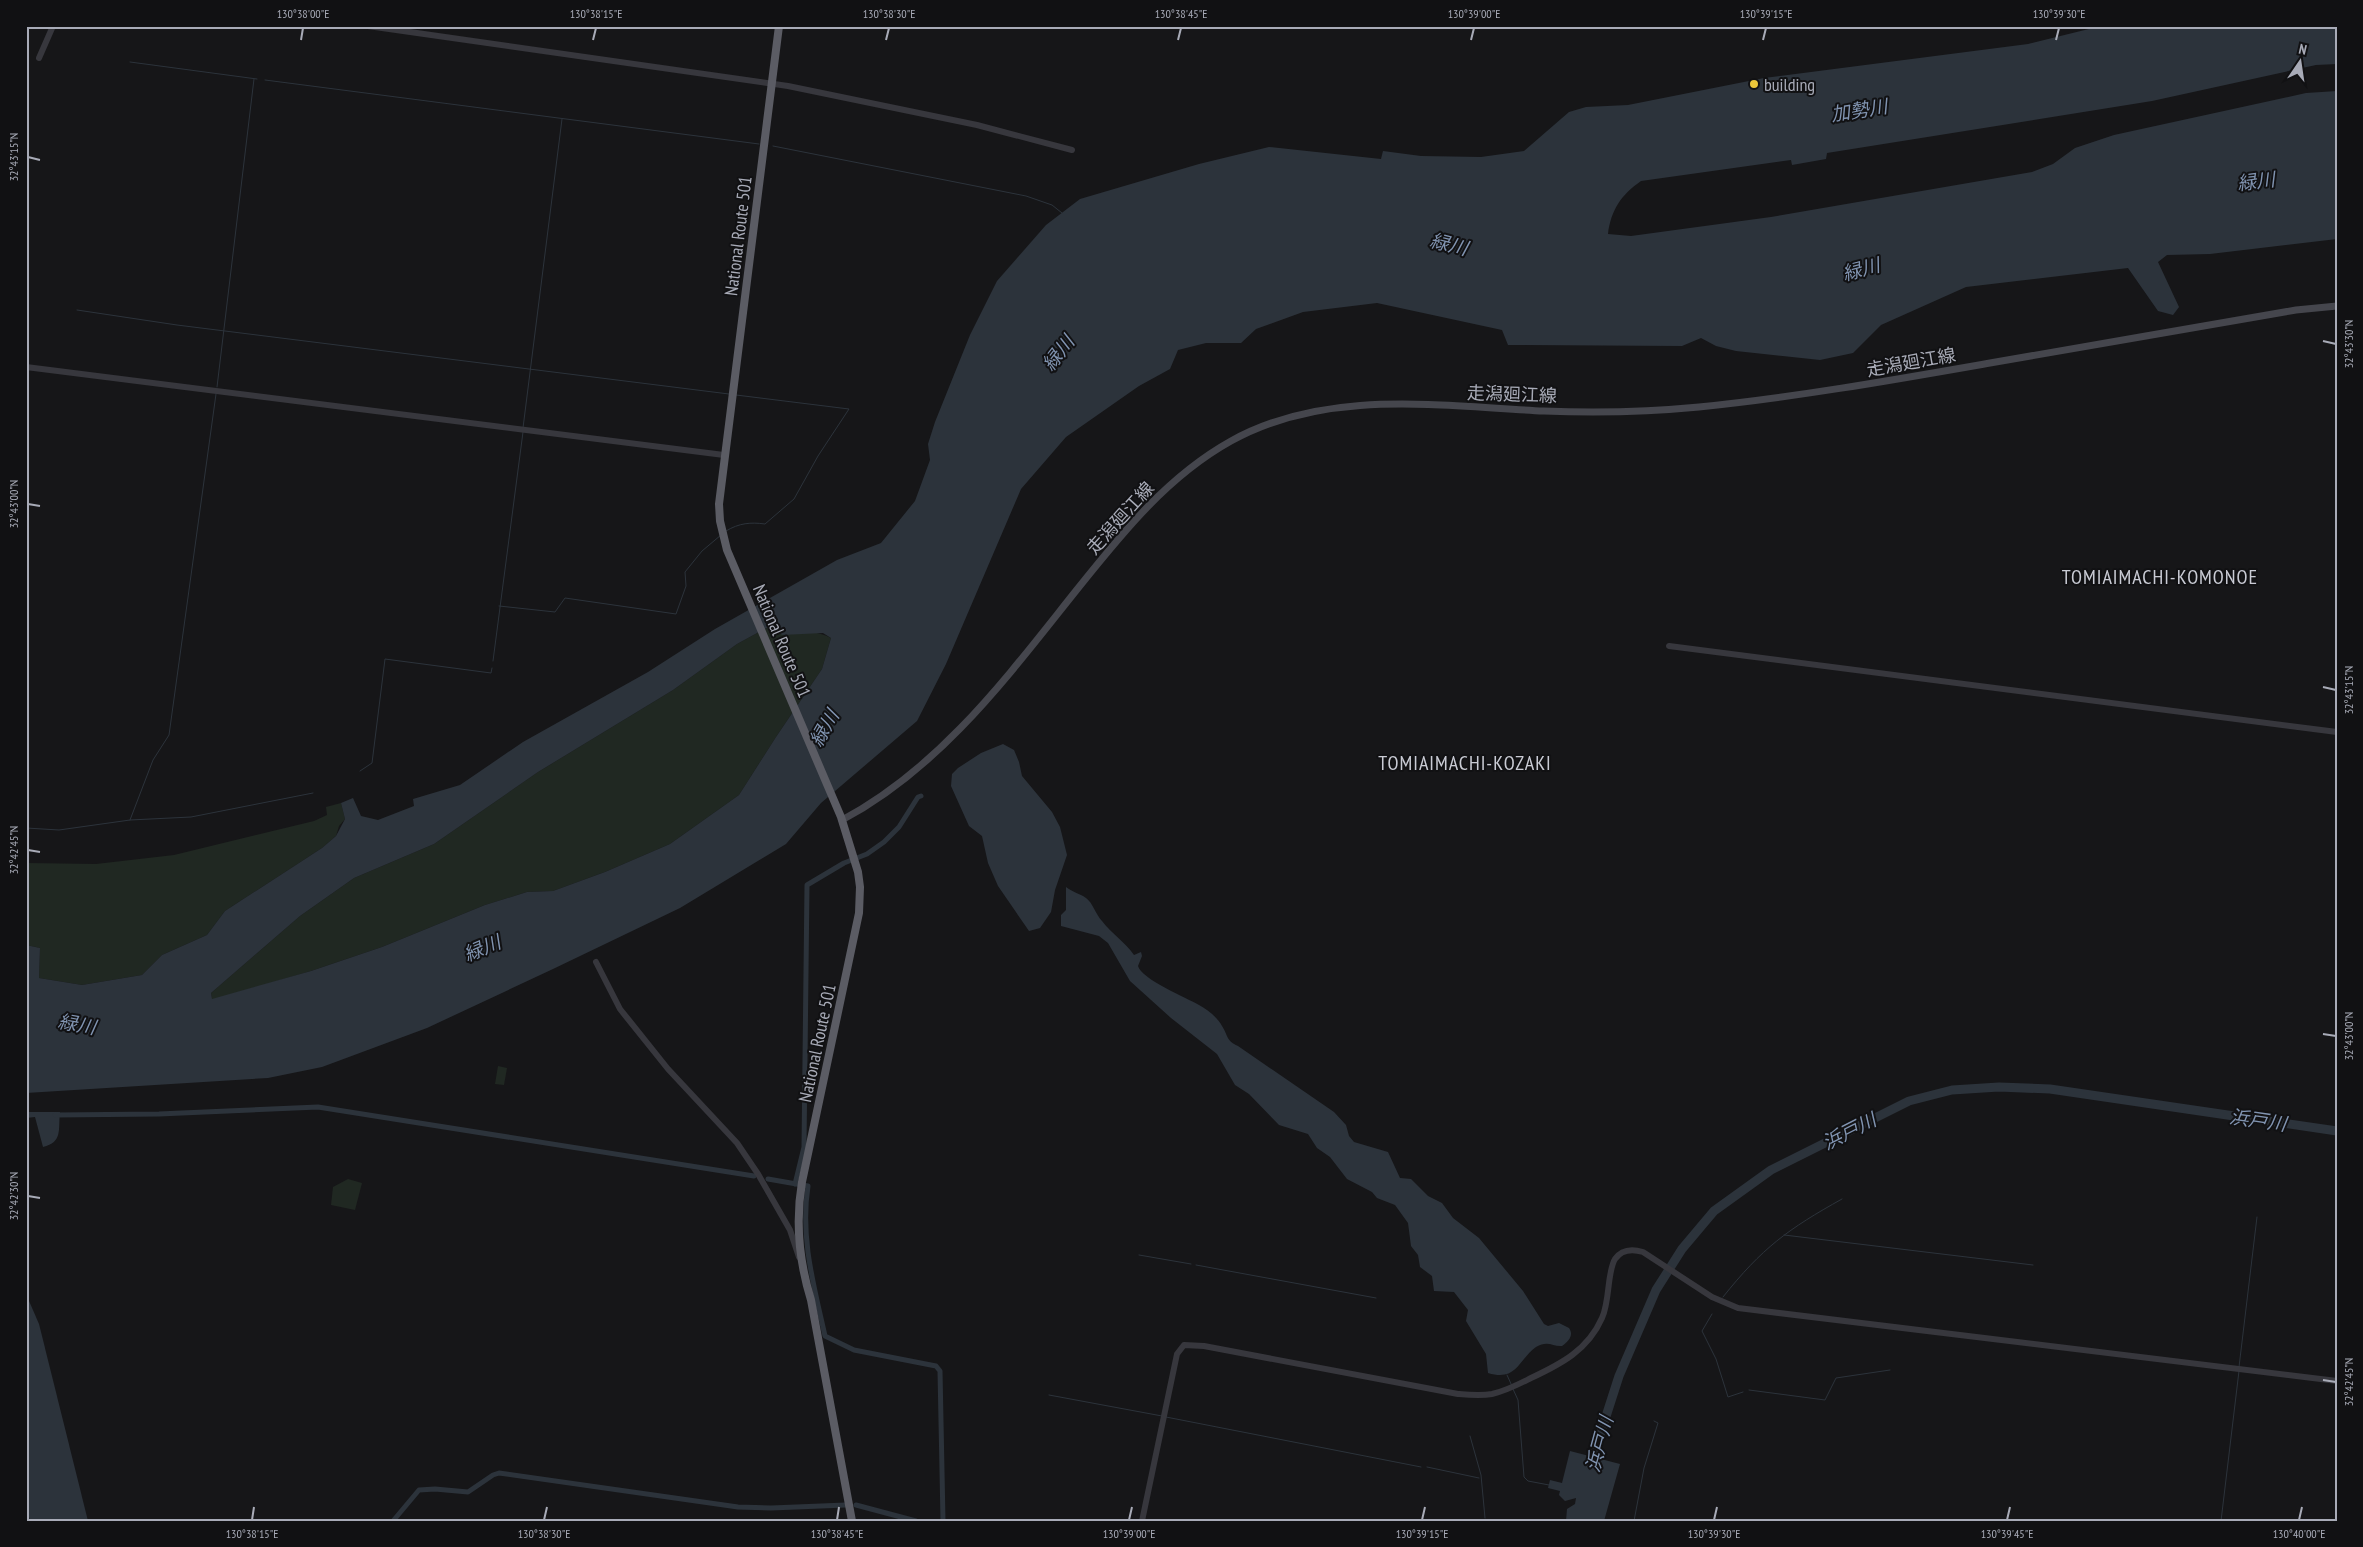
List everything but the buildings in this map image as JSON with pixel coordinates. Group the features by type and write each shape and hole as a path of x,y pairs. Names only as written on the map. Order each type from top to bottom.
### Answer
{"highway":[{"name":"National Route 501","path":"779,26 724,455 719,512 727,550 842,819 848,835 860,887 859,913 802,1185 797,1232 852,1521"}],"main road":[{"name":"走潟廻江線","path":"842,819 861,810 887,791 955,734 989,699 1110,548 1177,478 1212,453 1271,422 1311,412 1368,405 1586,412 1696,407 1861,386 2287,312 2337,306"}],"street":[{"path":"38,58 53,26"},
{"path":"368,26 772,83 977,124 1072,150"},
{"path":"26,366 724,455"},
{"path":"1669,646 2337,732"},
{"path":"596,962 620,1009 668,1070 737,1143 758,1174 790,1230 802,1263"},
{"path":"1142,1521 1177,1354 1184,1345 1191,1344 1458,1394 1485,1395 1506,1390 1522,1383 1571,1357 1589,1341 1604,1313 1612,1268 1618,1255 1633,1250 1650,1256 1710,1295 1731,1306 1746,1309 2337,1380"}],"shaded area":[{"path":"772,625 811,632 831,638 822,669 739,795 670,844 605,872 553,891 527,892 485,905 382,947 311,971 212,1000 211,993 300,916 354,878 434,844 538,772 673,690 737,644"},
{"path":"341,803 345,819 339,826 336,836 322,848 225,911 207,935 162,955 142,975 82,985 39,978 40,948 26,945 26,863 96,864 174,855 314,821 327,815 326,807"},
{"path":"498,1066 507,1068 504,1085 495,1084"},
{"path":"348,1179 362,1183 355,1210 331,1205 333,1187"}],"water":[{"path":"2101,26 2337,26 2337,64 2316,65 2152,101 1827,153 1826,159 1792,165 1791,160 1641,181 1628,192 1614,210 1608,234 1631,236 1771,217 2032,172 2053,164 2075,148 2114,135 2306,93 2337,91 2337,239 2210,254 2167,255 2158,262 2179,307 2173,315 2158,311 2128,268 1966,287 1881,325 1853,353 1820,360 1736,351 1716,346 1701,338 1682,346 1508,345 1502,330 1377,303 1303,312 1256,329 1241,343 1206,343 1178,350 1170,369 1139,386 1066,437 1021,489 946,664 917,721 821,803 786,844 680,908 427,1028 322,1067 268,1078 26,1093 26,945 40,948 39,978 82,985 142,975 162,955 207,935 225,911 322,848 336,836 345,819 341,803 353,798 361,816 378,820 414,806 413,799 460,785 523,742 648,672 715,629 837,560 881,543 915,501 930,460 928,444 935,422 970,335 997,281 1046,225 1080,199 1199,164 1269,147 1381,159 1383,151 1421,156 1481,157 1524,151 1569,112 1586,107 1628,105 1764,78 2028,44","holes":["772,625 782,635 823,633 831,638 822,669 739,795 670,844 605,872 553,891 527,892 485,905 382,947 311,971 212,999 211,993 300,916 354,878 434,844 538,772 673,690 737,644"]},
{"path":"1003,744 1014,750 1022,776 1052,812 1060,827 1067,855 1055,890 1051,912 1040,928 1029,931 998,886 988,863 982,836 969,826 951,786 952,774 958,768 981,753"},
{"path":"1066,887 1088,900 1110,930 1134,955 1141,952 1142,956 1138,966 1147,977 1209,1011 1220,1023 1231,1042 1334,1112 1346,1125 1349,1136 1354,1142 1388,1152 1400,1178 1411,1179 1428,1196 1442,1203 1453,1218 1479,1238 1523,1291 1544,1324 1548,1326 1559,1323 1569,1328 1571,1335 1567,1342 1562,1346 1547,1344 1536,1347 1516,1368 1505,1375 1488,1373 1486,1354 1466,1321 1468,1310 1454,1292 1434,1291 1432,1276 1420,1267 1418,1255 1411,1246 1408,1223 1395,1205 1377,1198 1372,1192 1347,1179 1330,1157 1317,1148 1308,1134 1279,1125 1249,1094 1235,1085 1217,1054 1171,1018 1130,981 1108,943 1099,936 1061,926 1061,915 1066,910"},
{"path":"26,1112 60,1112 59,1130 54,1142 43,1147 35,1117 26,1118"},
{"path":"26,1294 39,1324 88,1521 30,1521 26,1504"},
{"path":"1570,1451 1620,1464 1604,1521 1566,1521 1567,1509 1575,1504 1576,1498 1565,1501 1559,1495 1560,1491 1548,1488 1550,1480 1562,1483"}],"waterway":[{"path":"130,62 257,79"},
{"path":"217,387 254,79"},
{"path":"265,80 759,144"},
{"path":"523,428 562,119"},
{"path":"773,146 1026,196 1052,205 1062,213"},
{"path":"77,310 177,325 729,394"},
{"path":"130,820 153,760 169,735 216,394"},
{"path":"726,531 745,524 765,524 794,499 818,456 849,409 736,395"},
{"path":"493,661 523,432"},
{"path":"499,606 555,612 565,598 676,614 686,586 685,572 702,551 721,535"},
{"path":"360,771 372,763 385,659 491,673 492,668"},
{"path":"26,828 59,830 130,820 191,817 313,793"},
{"path":"795,1184 804,1147 807,885 844,863 867,854 884,842 899,827 918,797 921,796"},
{"name":"浜戸川","path":"1590,1466 1619,1376 1656,1290 1682,1249 1714,1211 1771,1170 1909,1101 1952,1090 1999,1087 2050,1089 2337,1131"},
{"path":"55,1115 159,1114 318,1107 754,1176"},
{"path":"768,1179 808,1186 806,1224 809,1262 825,1336 854,1350 936,1366 940,1371 943,1521"},
{"path":"1723,1297 1750,1265 1777,1241 1806,1220 1842,1199"},
{"path":"2239,1367 2257,1217"},
{"path":"1784,1235 2033,1265"},
{"path":"1139,1255 1191,1264"},
{"path":"1196,1265 1376,1298"},
{"path":"1712,1314 1702,1331 1716,1359 1728,1397 1743,1392"},
{"path":"1749,1390 1825,1400 1836,1378 1890,1370"},
{"path":"2221,1521 2239,1371"},
{"path":"1507,1375 1512,1386"},
{"path":"1513,1389 1518,1400 1524,1477 1528,1481 1549,1485"},
{"path":"1049,1395 1162,1416"},
{"path":"1166,1417 1421,1467"},
{"path":"1634,1521 1644,1468 1658,1423 1654,1421"},
{"path":"1470,1436 1481,1475 1485,1518"},
{"path":"1427,1467 1479,1478"},
{"path":"393,1521 419,1490 435,1489 468,1492 499,1473 738,1507 771,1508 846,1505"},
{"path":"856,1505 916,1521"}],"place":[{"name":"building","path":"1754,84"}],"district":[{"name":"TOMIAIMACHI-KOMONOE","path":"2160,577"},
{"name":"TOMIAIMACHI-KOZAKI","path":"1465,763"}],"water label":[{"name":"加勢川","path":"1859,110"},
{"name":"緑川","path":"2256,181"},
{"name":"緑川","path":"1449,244"},
{"name":"緑川","path":"1861,269"},
{"name":"緑川","path":"1058,353"},
{"name":"緑川","path":"824,728"},
{"name":"緑川","path":"482,948"},
{"name":"緑川","path":"77,1024"}]}
